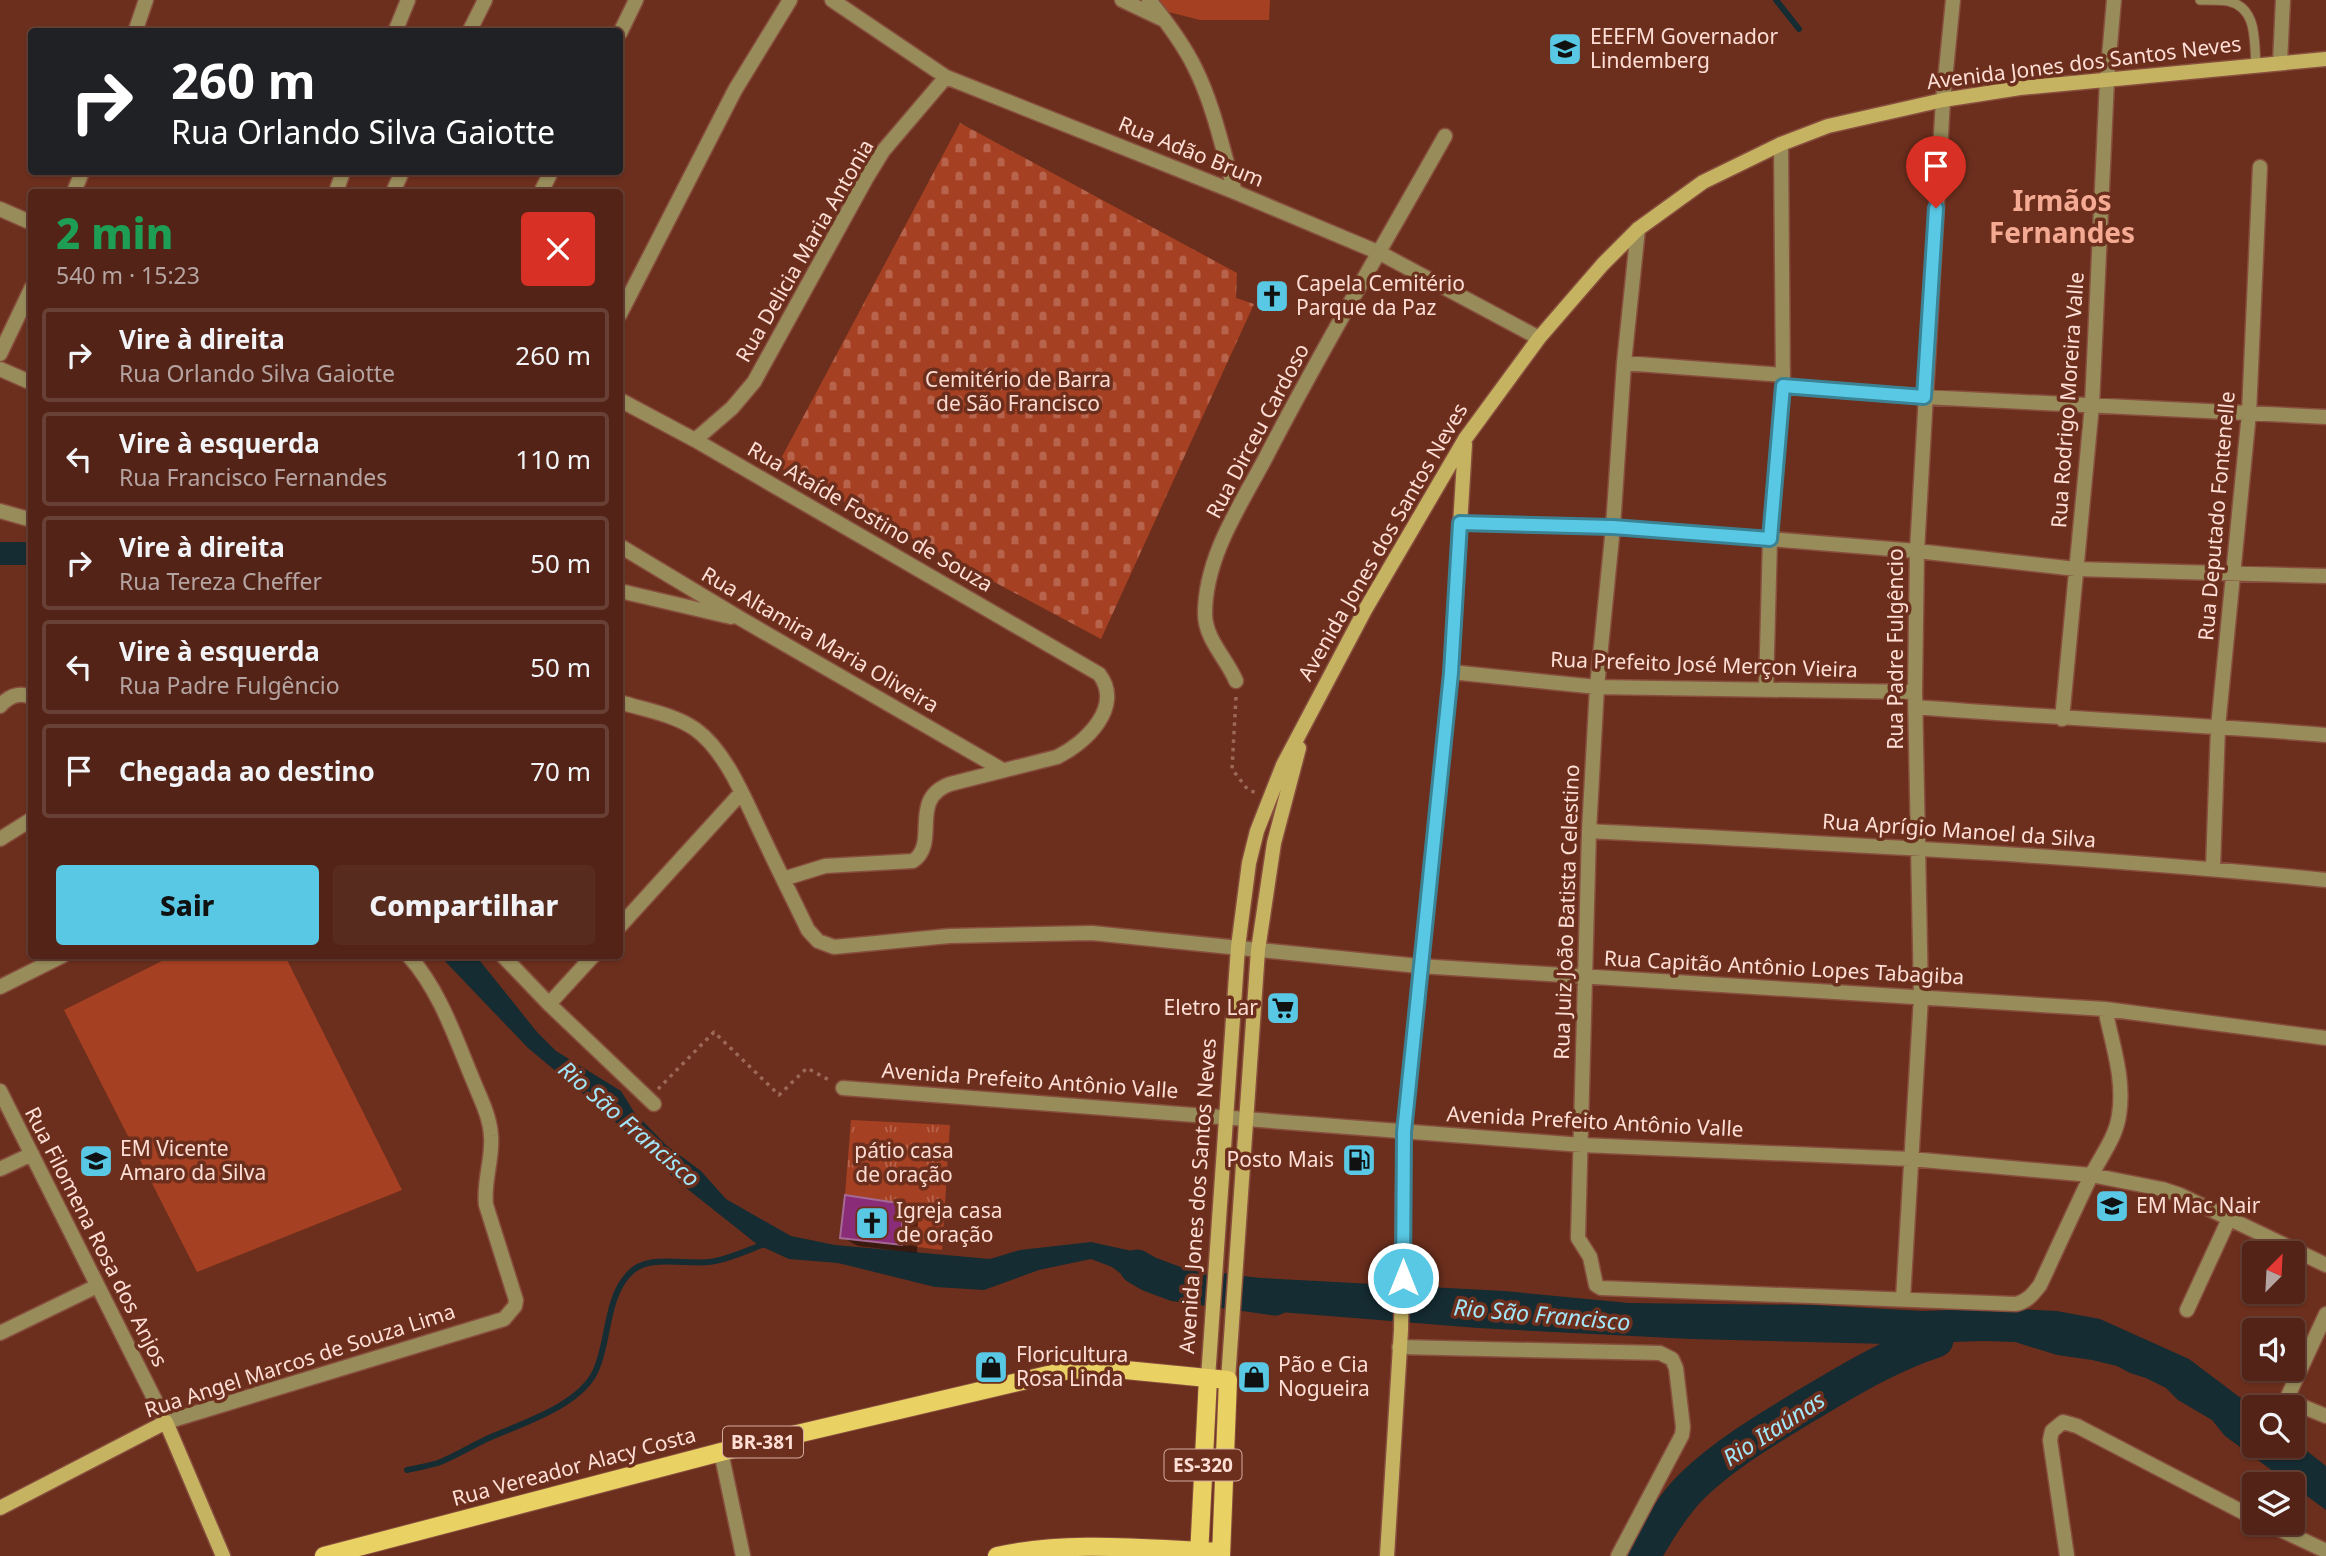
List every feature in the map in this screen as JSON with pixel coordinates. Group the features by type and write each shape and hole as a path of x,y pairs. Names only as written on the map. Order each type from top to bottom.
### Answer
{"main road":[{"name":"Avenida Jones dos Santos Neves","path":"1199,1553 1208,1378 1238,947 1248,863 1283,765 1365,610 1465,439 1539,338 1603,264 1638,229 1703,182 1781,144 1828,126 1943,100 2020,88 2326,59"},
{"path":"1387,1556 1401,1330 1404,1132 1451,673 1465,439"},
{"name":"Avenida Jones dos Santos Neves","path":"1221,1554 1231,1318 1248,1119 1258,950 1274,844 1304,726"},
{"name":"Rua Vereador Alacy Costa","path":"324,1556 722,1452 1069,1370 1105,1368 1208,1378"},
{"name":"BR-381","path":"1208,1378 1228,1380"},
{"name":"Rua Angel Marcos de Souza Lima","path":"0,1508 166,1422"},
{"name":"Rua Filomena Rosa dos Anjos","path":"166,1422 223,1556"},
{"path":"997,1556 1045,1552 1221,1554"}],"street":[{"path":"136,28 146,0"},
{"path":"397,28 408,0"},
{"path":"471,28 485,0"},
{"path":"622,28 636,0"},
{"path":"623,308 734,90 790,0"},
{"name":"Rua Adão Brum","path":"832,0 946,77 1236,192 1380,253 1539,338"},
{"path":"1122,0 1166,21"},
{"path":"1149,0 1183,45 1196,69 1236,192"},
{"name":"Rua Rodrigo Moreira Valle","path":"2062,719 2092,405 2107,80 2114,0"},
{"path":"2280,63 2283,0"},
{"name":"Rua Padre Fulgêncio","path":"1903,1299 1921,997 1915,699 1917,551 1924,397 1952,1"},
{"name":"Rua Delicia Maria Antonia","path":"695,440 732,408 754,382 883,151 946,77"},
{"name":"Rua Dirceu Cardoso","path":"1236,681 1208,631 1205,617 1213,562 1290,411 1446,136"},
{"path":"1766,689 1770,539 1783,380 1781,144"},
{"name":"Rua Deputado Fontenelle","path":"2213,868 2218,727 2249,413 2260,167"},
{"path":"0,209 28,221"},
{"name":"Rua Juiz João Batista Celestino","path":"1638,229 1597,687 1589,831 1578,1238 1590,1257 1594,1282 1598,1287 1903,1299"},
{"path":"0,354 28,295"},
{"path":"1624,363 1924,397 2326,417"},
{"path":"0,369 28,381"},
{"name":"Rua Ataíde Fostino de Souza","path":"623,402 695,440 1099,674 1106,682 1108,691 1105,710 1079,745 1057,757 1001,769"},
{"path":"0,512 28,519"},
{"path":"1460,523 1613,527 1917,551 2076,569 2326,576"},
{"name":"Rua Altamira Maria Oliveira","path":"623,548 1001,769"},
{"path":"623,593 743,620"},
{"name":"Rua Prefeito José Merçon Vieira","path":"1451,673 1597,687 1766,689 1915,699 2062,719 2326,736"},
{"path":"0,706 19,694 28,696"},
{"name":"Rua Capitão Antônio Lopes Tabagiba","path":"623,703 680,720 697,731 720,755 812,936 825,945 834,947 949,936 1092,933 1419,966 2105,1009 2326,1038"},
{"path":"783,879 825,866 913,861 918,858 923,847 927,807 936,790 950,783 1001,769"},
{"path":"623,923 741,793"},
{"path":"0,839 28,822"},
{"name":"Rua Aprígio Manoel da Silva","path":"1589,831 1920,848 2213,868 2326,880"},
{"path":"0,987 56,959"},
{"name":"Rua Angel Marcos de Souza Lima","path":"166,1422 504,1319 515,1306 516,1300 484,1194 492,1143 488,1119 448,1018 421,970 412,959"},
{"path":"506,959 549,1004 652,1101"},
{"path":"549,1004 590,959"},
{"path":"1903,1299 2016,1304 2028,1299 2040,1285 2115,1130 2119,1114 2118,1072 2105,1009"},
{"name":"Avenida Prefeito Antônio Valle","path":"843,1088 1404,1132 1582,1144 1911,1159 2091,1175 2162,1189 2326,1265"},
{"name":"Rua Filomena Rosa dos Anjos","path":"0,1091 166,1422"},
{"path":"0,1169 32,1154"},
{"path":"2187,1310 2229,1219"},
{"path":"0,1333 97,1286"},
{"path":"2326,1314 2289,1394 2294,1403 2326,1416"},
{"path":"1399,1347 1660,1353 1668,1356 1676,1368 1682,1435 1618,1556"},
{"path":"2067,1556 2050,1440 2057,1425 2063,1422 2069,1422 2242,1512"},
{"path":"722,1452 743,1556"},
{"path":"2291,1535 2326,1552"}],"lane":[{"path":"2200,0 2228,1 2245,10 2253,25 2256,66"}],"path":[{"path":"1236,681 1232,769 1248,790 1269,798"},
{"path":"652,1101 714,1032 779,1095 807,1068 843,1088"}],"green space":[{"path":"1137,0 1270,0 1269,20 1200,20 1157,9"},
{"name":"Cemitério de Barra de São Francisco","path":"960,123 1237,273 1236,298 1254,304 1101,639 777,466"},
{"path":"166,959 286,959 402,1190 197,1272 64,1010"},
{"name":"pátio casa de oração","path":"851,1120 950,1125 942,1250 902,1245 902,1208 897,1203 845,1195"}],"water":[{"path":"0,542 28,542 28,565 0,565"},
{"path":"443,959 478,959 537,1032 556,1051 621,1091 634,1112 666,1145 701,1171 726,1199 791,1236 835,1245 990,1259 1020,1250 1091,1242 1132,1251 1149,1268 1182,1271 1180,1290 1137,1286 1112,1267 1091,1259 1039,1270 984,1290 935,1287 838,1263 789,1259 758,1245 676,1180 606,1113 528,1048"},
{"path":"1244,1277 1504,1291 1629,1303 1814,1305 1923,1311 1997,1308 2057,1311 2100,1319 2189,1359 2242,1399 2242,1448 2225,1436 2212,1420 2178,1400 2166,1388 2146,1378 2117,1366 2057,1355 2015,1342 1887,1344 1691,1339 1478,1328 1242,1309"},
{"path":"2305,1449 2326,1466 2326,1510 2305,1495 2305,1472 2274,1472 2255,1458 2305,1458"}],"building":[{"name":"Igreja casa de oração","path":"845,1195 897,1203 902,1208 902,1245 840,1238"}],"waterway":[{"path":"1776,0 1799,29"},
{"path":"407,1470 445,1460 550,1411 578,1393 596,1370 616,1296 628,1275 636,1268 666,1261 716,1261 765,1244"},
{"name":"Rio São Francisco","path":"1137,1267 1176,1284 1275,1298"},
{"name":"Rio Itaúnas","path":"1643,1556 1665,1519 1685,1494 1731,1454 1851,1379 1936,1340"}],"place":[{"name":"EEEFM Governador Lindemberg","path":"1565,49"},
{"name":"Capela Cemitério Parque da Paz","path":"1272,296"},
{"name":"Eletro Lar","path":"1283,1008"},
{"name":"Posto Mais","path":"1359,1160"},
{"name":"EM Vicente Amaro da Silva","path":"96,1161"},
{"name":"EM Mac Nair","path":"2112,1206"},
{"name":"Igreja casa de oração","path":"872,1223"},
{"name":"Floricultura Rosa Linda","path":"991,1367"},
{"name":"Pão e Cia Nogueira","path":"1254,1377"}],"district":[{"name":"Irmãos Fernandes","path":"2062,217"}],"route":[{"path":"1403,1278 1404,1132 1451,673 1460,523 1613,527 1770,539 1783,386 1924,397 1936,208"}]}
